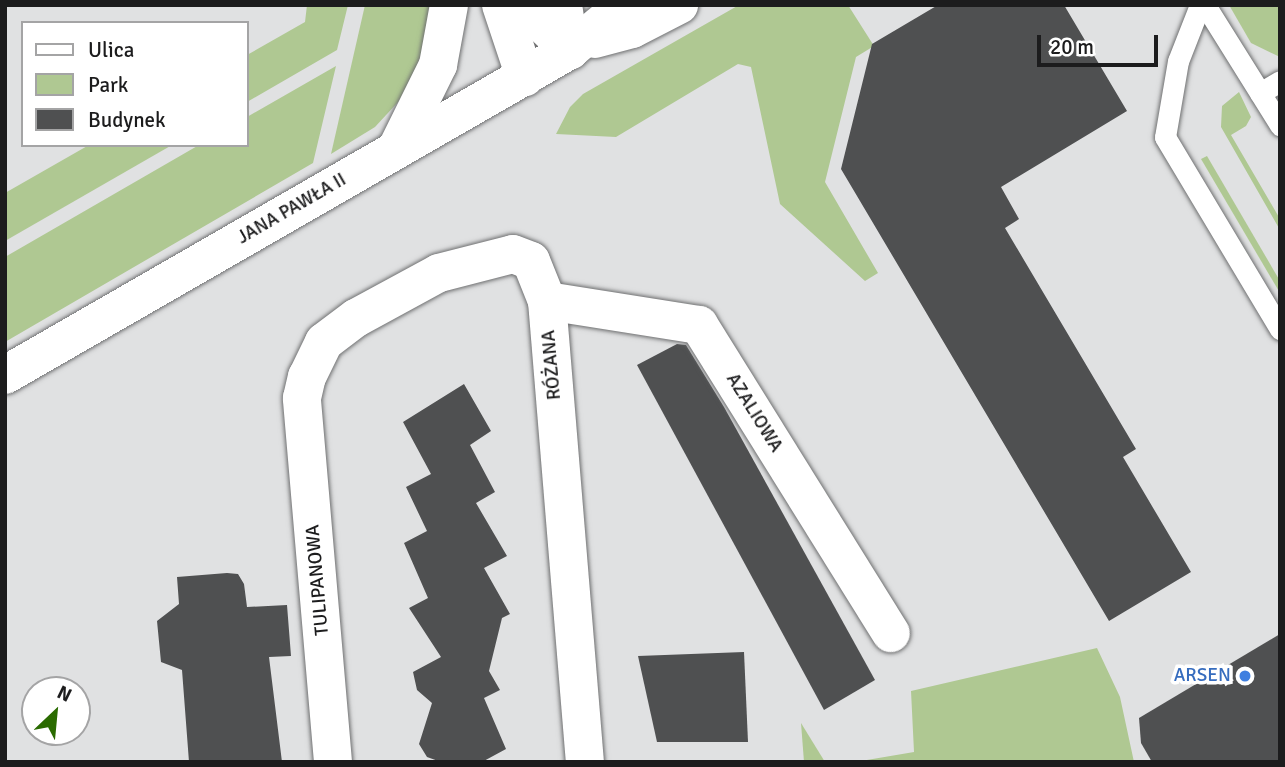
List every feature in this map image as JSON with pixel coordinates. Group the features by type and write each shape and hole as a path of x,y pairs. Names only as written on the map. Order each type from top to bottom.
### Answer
{"street":[{"path":"397,148 438,65 449,5"},
{"path":"501,5 524,77"},
{"path":"522,5 575,47"},
{"path":"563,5 575,47"},
{"name":"JANA PAWŁA II","path":"5,375 575,47 624,5"},
{"name":"JANA PAWŁA II","path":"575,47 632,29 679,5"},
{"name":"RÓŻANA","path":"302,398 324,342 356,318 439,273 492,256 523,255 540,277 547,301 584,762"},
{"name":"AZALIOWA","path":"547,301 699,325 891,633"},
{"name":"TULIPANOWA","path":"302,398 333,762"}],"lane":[{"path":"1200,5 1178,61 1165,137 1280,329"},
{"path":"1205,5 1280,125"},
{"path":"1261,93 1280,81"}],"green space":[{"path":"307,5 348,5 337,50 248,101 248,54 305,22"},
{"path":"365,5 430,5 428,28 418,64 399,101 375,127 331,154"},
{"path":"739,5 848,5 874,46 856,57 825,182 878,273 865,281 780,204 751,67 738,64 616,137 556,134 570,107 583,94"},
{"path":"1229,5 1280,5 1280,57 1251,43"},
{"path":"336,66 313,163 5,342 5,257 196,147 248,147 248,116"},
{"path":"1239,92 1251,117 1246,126 1231,135 1280,219 1280,230 1221,127 1222,106"},
{"path":"86,147 169,147 5,241 5,193"},
{"path":"1207,156 1280,281 1280,293 1201,159"},
{"path":"1097,648 1120,697 1134,762 855,762 914,752 911,691"},
{"path":"801,723 825,762 804,762"}],"building":[{"path":"938,5 1064,5 1127,111 1001,187 1019,219 1005,228 1136,449 1123,457 1191,572 1109,621 841,169 872,44"},
{"path":"677,344 686,345 724,407 875,680 824,710 637,365"},
{"path":"464,384 491,431 470,445 495,492 476,503 507,556 484,568 510,614 502,618 489,671 500,690 484,698 506,749 482,762 441,762 427,757 419,744 432,703 417,690 413,672 441,657 409,608 428,598 404,543 427,531 406,487 431,474 403,422"},
{"path":"238,574 244,584 247,607 287,605 291,656 269,657 282,762 189,762 182,670 161,662 157,621 179,604 177,577"},
{"name":"ARSEN","path":"1280,634 1280,762 1152,762 1141,743 1139,718"},
{"path":"744,652 748,742 657,742 638,656"}],"place":[{"name":"ARSEN","path":"1245,676"}]}
